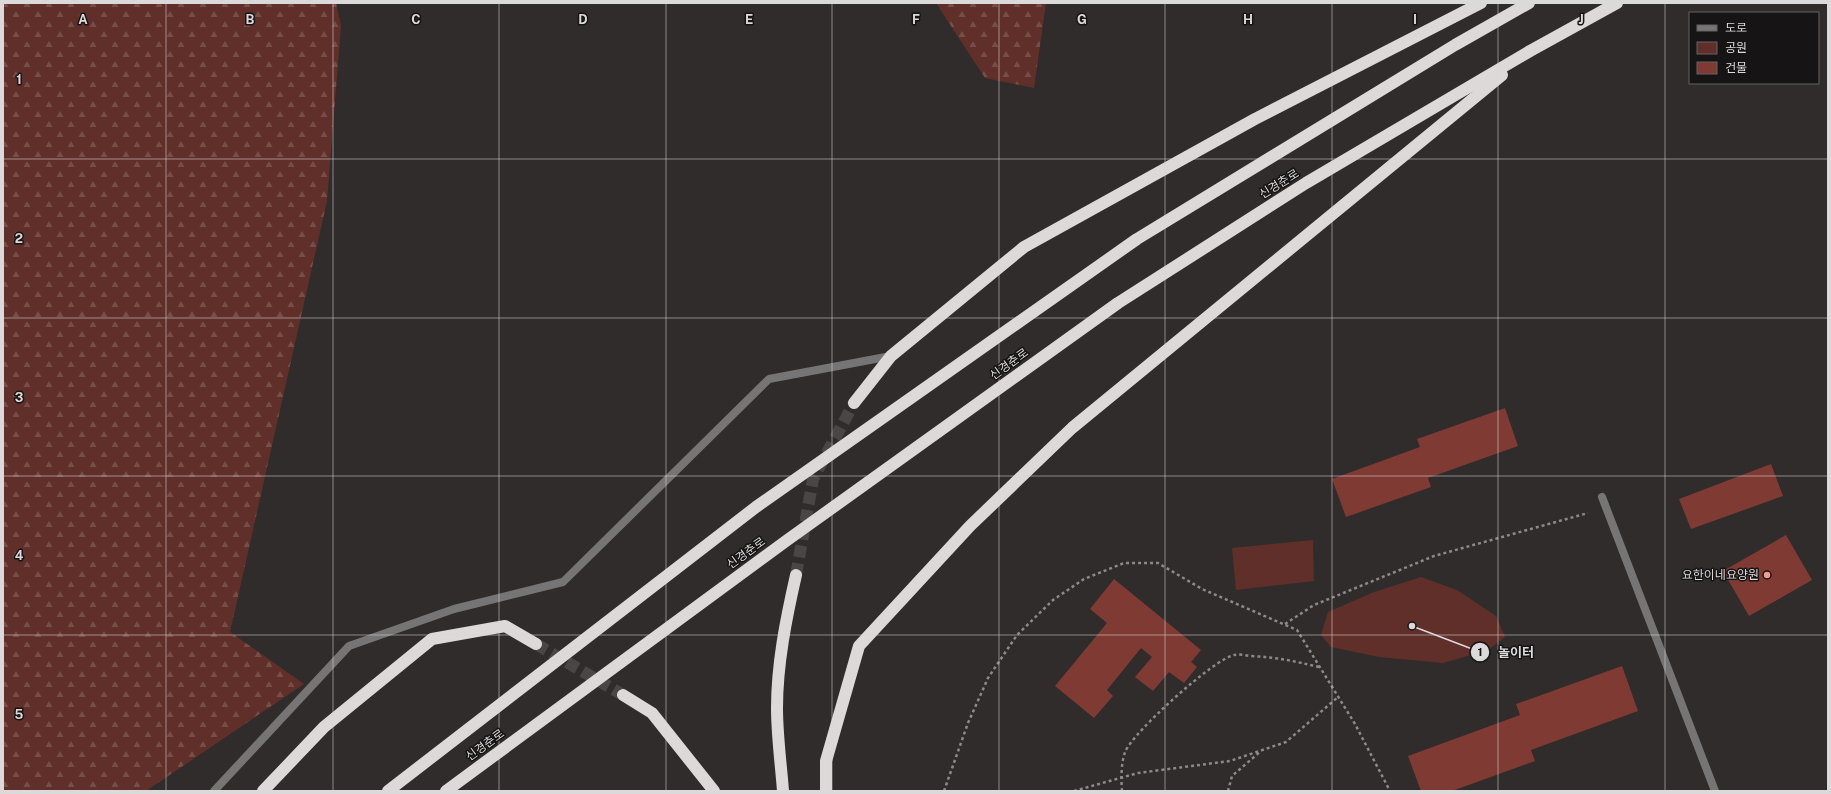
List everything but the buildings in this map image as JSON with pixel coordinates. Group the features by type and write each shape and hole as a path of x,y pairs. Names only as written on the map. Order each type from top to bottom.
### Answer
{"highway":[{"path":"854,403 891,356 1024,247 1255,119 1482,3"},
{"name":"신경춘로","path":"388,791 756,507 1137,239 1455,45 1529,3"},
{"name":"신경춘로","path":"446,791 786,541 1118,303 1306,183 1530,51 1617,3"},
{"path":"826,791 826,761 859,646 970,526 1072,428 1530,51"},
{"path":"783,791 777,708 781,656 787,615 796,575"},
{"path":"263,791 324,727 432,639 504,626 536,644"},
{"path":"623,695 652,713 714,791"}],"street":[{"path":"214,791 349,646 454,609 563,582 769,380 891,356"},
{"path":"1602,498 1716,791"}],"path":[{"path":"1284,625 1314,605 1434,556 1607,508"},
{"path":"944,791 968,722 988,678 1017,635 1053,600 1084,579 1124,563 1158,563 1202,589 1297,630 1355,724 1390,791"},
{"path":"1122,791 1121,777 1126,751 1146,726 1181,692 1218,663 1234,655 1242,655 1278,657 1320,667"},
{"path":"1074,791 1138,773 1230,761 1286,742 1338,697"},
{"path":"1228,791 1232,776 1263,750"}],"green space":[{"path":"3,3 336,3 341,26 327,201 230,632 304,684 146,791 3,791"},
{"path":"936,3 1046,3 1034,88 985,78"},
{"path":"1313,540 1314,581 1236,590 1232,548"},
{"path":"1421,577 1457,590 1496,616 1505,637 1488,650 1443,663 1379,657 1331,647 1321,635 1328,612 1374,592"}],"tunnel":[{"path":"796,575 813,479 854,403"},
{"path":"536,644 623,695"}],"place":[{"name":"요한이네요양원","path":"1767,575"},
{"name":"놀이터","path":"1412,626"}]}
